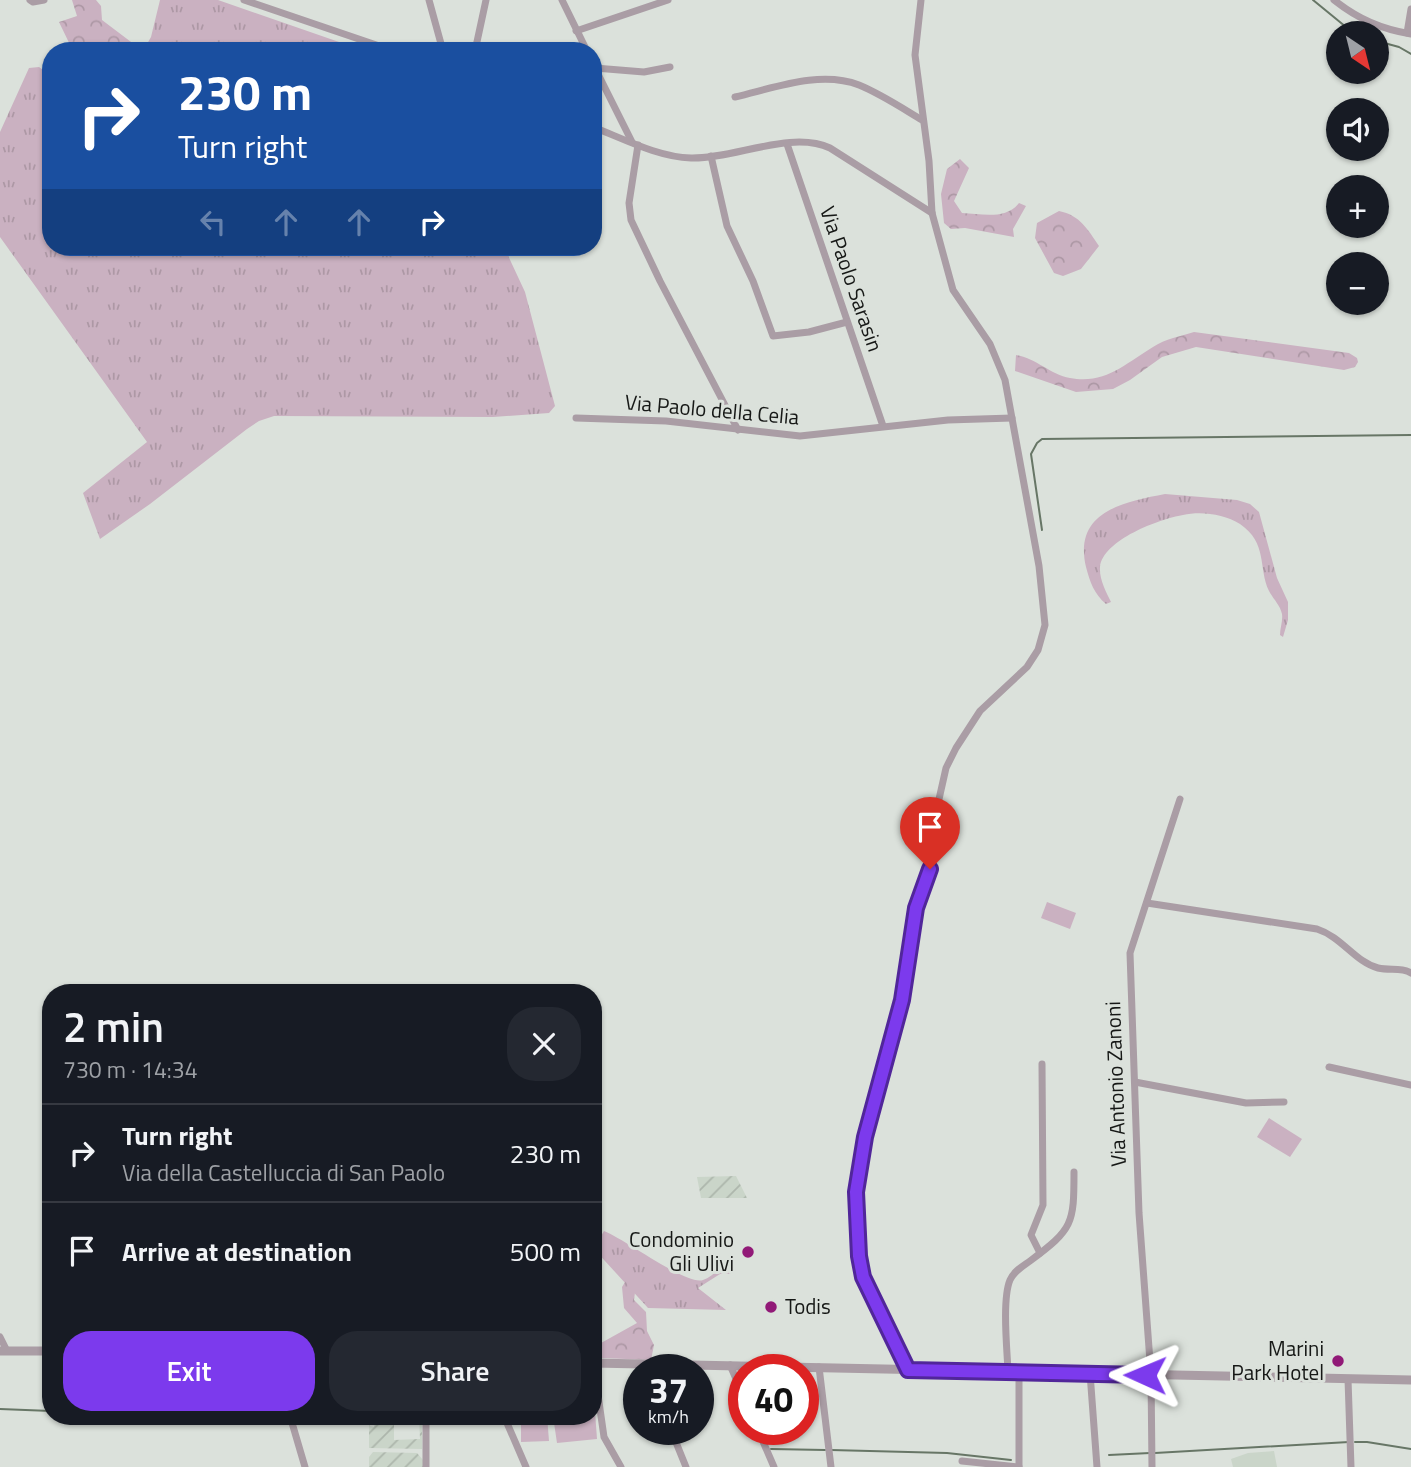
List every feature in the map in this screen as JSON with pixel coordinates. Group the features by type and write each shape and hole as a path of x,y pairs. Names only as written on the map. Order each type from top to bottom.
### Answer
{"street":[{"path":"30,0 44,0"},
{"path":"244,0 368,42"},
{"path":"429,0 441,42"},
{"path":"477,42 486,0"},
{"path":"562,0 582,42"},
{"path":"576,31 668,0"},
{"path":"908,1370 863,1277 859,1256 856,1192 865,1137 902,1000 916,908 936,849 928,848 946,768 969,726 1027,667 1038,650 1042,638 1044,611 1039,565 1000,364 990,344 953,290 932,213 929,161 915,54 921,0"},
{"path":"1334,0 1363,20 1409,34 1411,9"},
{"path":"602,67 647,72 670,67"},
{"path":"735,97 804,81 836,80 860,86 922,120"},
{"path":"602,81 635,144 629,203 631,220 738,430"},
{"path":"602,131 680,157 711,156 787,144 812,143 827,147 932,213"},
{"name":"Via Paolo Sarasin","path":"787,144 883,426"},
{"path":"711,156 725,219 759,294 773,336 847,323"},
{"name":"Via Paolo della Celia","path":"576,418 655,420 800,436 948,420 1012,418"},
{"name":"Via Antonio Zanoni","path":"1152,1467 1151,1375 1139,1213 1129,953 1180,799"},
{"path":"1147,902 1318,929 1338,939 1371,965 1385,969 1403,969 1411,973"},
{"path":"1040,1253 1031,1235 1044,1202 1042,1064"},
{"path":"1329,1067 1411,1085"},
{"path":"1135,1082 1247,1103 1284,1102"},
{"path":"1008,1371 1007,1311 1010,1280 1017,1271 1061,1236 1072,1219 1074,1172"},
{"path":"0,1337 3,1351 42,1351"},
{"path":"602,1363 623,1365"},
{"path":"819,1367 1411,1380"},
{"path":"962,1461 1019,1467 1019,1372"},
{"path":"1090,1373 1097,1467"},
{"path":"819,1375 831,1467"},
{"path":"1348,1379 1350,1467"},
{"path":"293,1425 305,1467"},
{"path":"426,1425 426,1467"},
{"path":"509,1425 526,1467"},
{"path":"602,1425 608,1448 621,1467"},
{"path":"677,1445 686,1467"},
{"path":"764,1445 774,1467"}],"shaded area":[{"path":"736,1176 747,1198 701,1198 697,1177"},
{"path":"369,1425 394,1425 394,1440 420,1439 419,1425 422,1425 422,1449 369,1448"},
{"path":"1274,1451 1277,1467 1233,1467 1231,1459 1248,1453"},
{"path":"373,1452 417,1453 423,1460 423,1467 369,1467 369,1457"}],"green space":[{"path":"72,0 96,0 101,6 102,20 131,42 69,42 59,22 77,16"},
{"path":"160,0 218,0 339,42 148,42"},
{"path":"29,68 42,69 42,256 508,256 525,292 555,406 549,413 493,417 274,416 247,429 100,539 83,493 147,442 0,237 0,132"},
{"path":"960,159 969,168 954,201 962,213 993,215 1007,212 1019,203 1026,206 1013,229 1014,237 965,228 951,229 944,223 941,194 947,169"},
{"path":"1059,211 1078,220 1099,246 1081,269 1063,276 1054,273 1035,238 1037,223"},
{"path":"1194,332 1349,353 1357,358 1358,362 1355,367 1344,370 1196,347 1162,357 1113,389 1076,392 1015,371 1016,355 1030,359 1056,374 1070,378 1094,378 1114,371 1163,342"},
{"path":"1165,494 1237,500 1250,504 1259,512 1277,578 1288,602 1288,620 1283,637 1280,635 1282,614 1269,591 1255,539 1240,524 1212,514 1197,513 1173,517 1147,526 1121,540 1103,557 1100,567 1102,581 1111,602 1106,604 1098,596 1086,567 1084,548 1087,534 1094,522 1118,506"},
{"path":"1047,902 1076,913 1070,929 1041,918"},
{"path":"1269,1118 1302,1139 1290,1157 1257,1137"},
{"path":"604,1231 670,1269 695,1280 709,1277 725,1263 731,1274 720,1274 698,1288 726,1310 648,1308 602,1258"},
{"path":"627,1279 636,1285 634,1300 646,1312 647,1331 654,1345 652,1354 623,1354 623,1359 602,1358 602,1342 637,1323 624,1308 622,1287"},
{"path":"521,1425 548,1425 549,1441 521,1442"},
{"path":"554,1425 596,1425 597,1439 557,1443"}],"waterway":[{"path":"1313,0 1339,21"},
{"path":"1390,45 1411,54"},
{"path":"1042,530 1031,454 1042,439 1411,435"},
{"path":"0,1409 42,1411"},
{"path":"1155,1453 1349,1442"},
{"path":"1355,1442 1411,1449"},
{"path":"771,1449 825,1450"},
{"path":"831,1450 947,1453 1011,1460"},
{"path":"1109,1455 1150,1453"}],"place":[{"name":"Condominio Gli Ulivi","path":"748,1252"},
{"name":"Todis","path":"771,1307"},
{"name":"Marini Park Hotel","path":"1338,1361"}],"route":[{"path":"930,869 916,908 902,1000 865,1137 857,1181 859,1256 865,1283 908,1370 1145,1375"}]}
